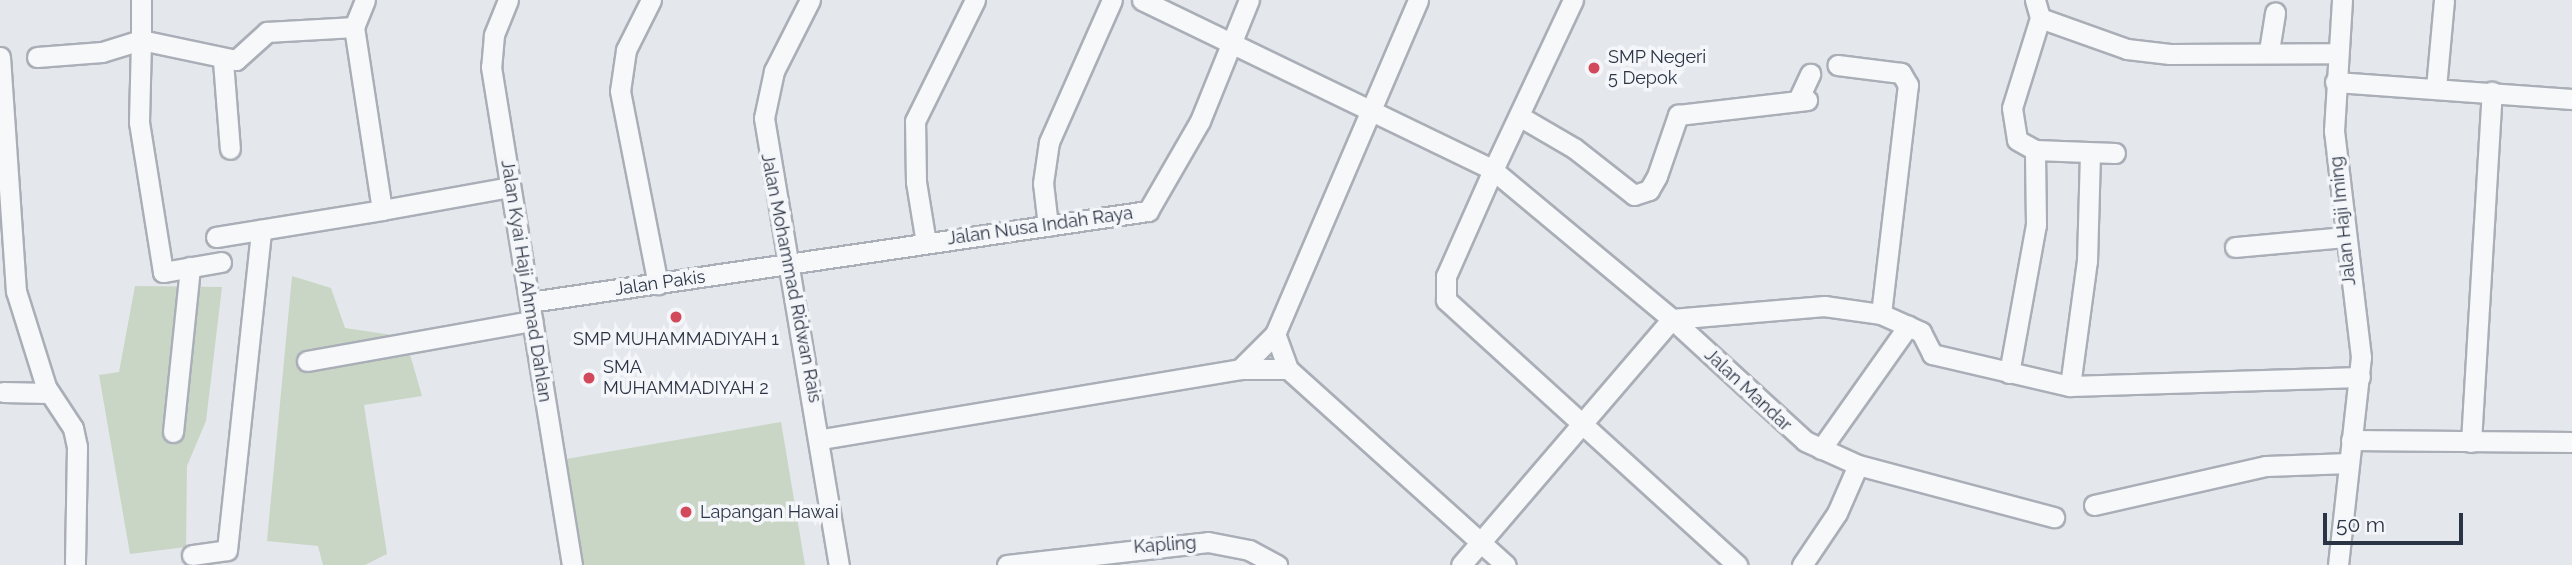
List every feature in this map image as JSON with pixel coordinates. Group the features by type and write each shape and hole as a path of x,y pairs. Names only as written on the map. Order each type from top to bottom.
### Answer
{"street":[{"path":"141,0 139,122 163,272 221,262"},
{"path":"365,0 354,27 382,210"},
{"name":"Jalan Kyai Haji Ahmad Dahlan","path":"508,0 491,58 572,565"},
{"path":"651,0 626,50 620,91 658,284"},
{"name":"Jalan Mohammad Ridwan Rais","path":"810,0 774,71 764,118 822,439 839,565"},
{"path":"926,243 916,182 915,121 975,0"},
{"path":"1048,226 1043,183 1049,142 1112,0"},
{"path":"1142,0 1230,46 1366,110"},
{"name":"Jalan Nusa Indah Raya","path":"790,264 1148,211 1155,204 1200,121 1249,0"},
{"path":"1240,369 1275,334 1366,110 1418,0"},
{"path":"1573,0 1446,276 1444,296 1737,565"},
{"name":"Jalan Haji Iming","path":"2338,565 2360,377 2344,237 2335,82 2342,0"},
{"path":"2436,88 2444,0"},
{"path":"2115,153 2035,150 2017,140 2012,108 2038,9 2127,49 2188,55 2269,51 2336,53"},
{"path":"2269,51 2275,12"},
{"path":"37,57 102,52 141,40 223,61 244,58 275,30 354,27"},
{"path":"0,57 10,137 6,254 22,317 50,393 73,428 79,465 75,565"},
{"path":"223,61 230,149"},
{"path":"1838,65 1902,73 1908,85 1881,314"},
{"path":"1519,116 1574,148 1634,195 1649,190 1657,176 1678,115 1802,100 1810,74"},
{"path":"2335,82 2572,99"},
{"path":"2471,442 2492,92"},
{"name":"Jalan Mandar","path":"1366,110 1493,170 1672,318 1776,418 1821,449 1858,464 2054,517"},
{"path":"2009,373 2036,225 2035,150"},
{"path":"2070,386 2087,261 2090,153"},
{"path":"216,237 510,187"},
{"path":"192,555 227,550 261,230"},
{"path":"2235,247 2344,237"},
{"name":"Jalan Pakis","path":"307,361 658,284 790,264"},
{"path":"173,432 190,267"},
{"path":"1461,565 1672,318 1812,306 1881,314 1924,334 1932,354 2070,386 2360,377"},
{"path":"1821,449 1908,326"},
{"path":"1275,334 1288,369 1506,565"},
{"path":"822,439 1240,369 1288,369"},
{"path":"3,391 50,393"},
{"path":"2351,440 2572,442"},
{"path":"2094,505 2266,466 2349,463"},
{"path":"1802,565 1837,513 1858,464"},
{"name":"Kapling","path":"1007,565 1188,542 1277,565"}],"green space":[{"path":"292,276 331,288 345,328 405,337 422,396 364,405 387,554 365,565 323,565 318,546 267,541"},
{"path":"135,286 222,287 206,421 187,466 186,547 130,554 99,375 119,372"},
{"name":"Lapangan Hawai","path":"781,422 805,565 584,565 566,459"}],"place":[{"name":"SMP Negeri 5 Depok","path":"1594,68"},
{"name":"SMP MUHAMMADIYAH 1","path":"676,317"},
{"name":"SMA MUHAMMADIYAH 2","path":"589,378"},
{"name":"Lapangan Hawai","path":"686,512"}]}
